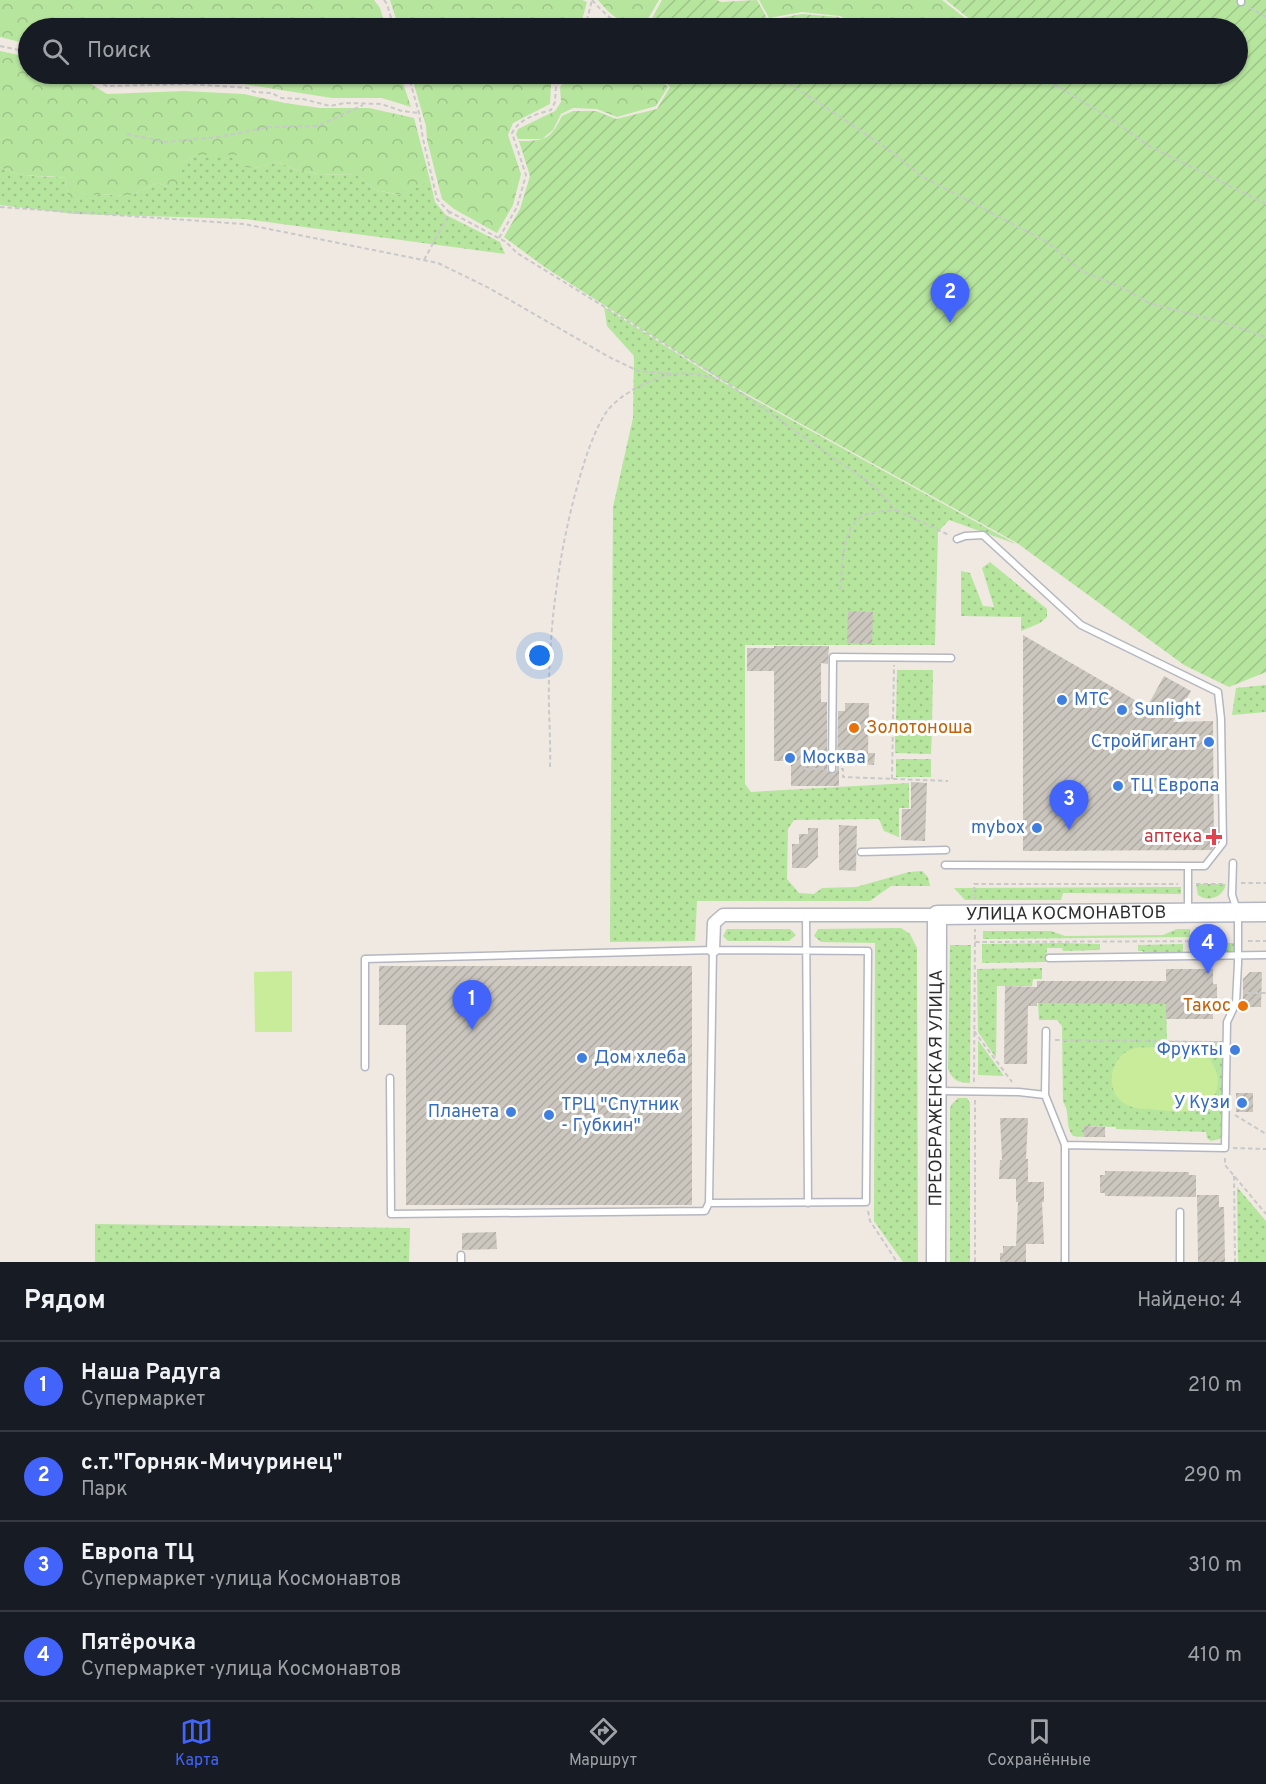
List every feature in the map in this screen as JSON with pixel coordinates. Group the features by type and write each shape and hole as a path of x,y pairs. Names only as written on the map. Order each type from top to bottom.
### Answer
{"main road":[{"name":"УЛИЦА КОСМОНАВТОВ","path":"938,915 1266,912"},
{"name":"ПРЕОБРАЖЕНСКАЯ УЛИЦА","path":"936,1262 938,915"}],"street":[{"path":"713,950 714,922 723,915 938,915"}],"lane":[{"path":"945,865 1205,866 1223,843 1221,719 1218,692 1081,625 983,535 957,539"},
{"path":"832,769 833,657 951,658"},
{"path":"861,852 946,850"},
{"path":"1065,1145 1225,1148 1227,1022 1236,1003 1237,993 1238,913 1232,895 1233,863"},
{"path":"1188,866 1188,913"},
{"path":"806,914 808,1203"},
{"path":"390,1078 391,1214 705,1211 710,1203 713,950"},
{"path":"364,1067 365,959 713,950 868,951 866,1202 710,1203"},
{"path":"1049,958 1266,955"},
{"path":"1046,1031 1046,1095 1065,1145 1065,1262"},
{"path":"936,1091 1019,1092 1046,1095"},
{"path":"1180,1212 1180,1262"}],"path":[{"path":"384,0 391,18"},
{"path":"588,18 592,0"},
{"path":"592,0 608,18"},
{"path":"1241,1 1266,17"},
{"path":"0,46 18,50"},
{"path":"101,84 107,87 188,84 248,87 254,92 272,93 281,98 303,99 330,106 345,103 381,104 402,111 419,113"},
{"path":"411,84 437,199 450,212 506,242 517,253 723,380 875,487 896,510 957,539"},
{"path":"499,238 517,207 526,175 512,133 516,126 535,115 551,110 555,102 557,84"},
{"path":"790,84 896,155 921,176 1047,242 1082,271 1125,289 1149,303 1266,337"},
{"path":"1051,84 1111,119 1149,146 1266,204"},
{"path":"127,134 165,142 218,137 269,128 318,126 347,114 365,103"},
{"path":"0,207 244,224 438,263 487,287 638,371 698,374 723,380"},
{"path":"424,260 450,212"},
{"path":"550,767 549,680 558,570 574,496 589,447 606,412 625,395 648,382 674,374"},
{"path":"840,590 845,548 852,525 867,514 896,510"},
{"path":"892,779 894,658"},
{"path":"805,769 843,769 843,777 948,781"},
{"path":"975,1262 974,884 1266,883"},
{"path":"975,942 1266,941"},
{"path":"1237,993 1266,993"},
{"path":"974,1031 1019,1092"},
{"path":"1046,1040 1227,1042"},
{"path":"1233,1113 1266,1134"},
{"path":"1225,1148 1266,1149"},
{"path":"1225,1165 1266,1214"},
{"path":"1234,1176 1235,1262"},
{"path":"866,1202 870,1221 897,1262"}],"green space":[{"path":"0,0 374,0 383,18 18,18 18,42 0,37"},
{"path":"390,0 582,0 587,2 583,18 396,18"},
{"path":"598,0 659,0 649,18 617,18"},
{"path":"662,0 717,0 721,2 757,0 767,18 652,18"},
{"path":"759,0 942,0 965,18 843,18 802,12 769,18"},
{"path":"946,0 1266,0 1266,672 1229,687 1184,665 1017,543 720,379 546,268 504,237 520,209 530,176 519,141 546,138 562,116 573,111 596,111 616,119 657,109 670,87 667,84 1248,84 1248,18 968,18"},
{"path":"802,14 841,18 779,18"},
{"path":"0,51 18,55 18,84 91,84 107,94 184,91 244,94 320,108 369,108 414,118 430,180 402,195 375,190 357,175 318,174 277,162 255,168 243,167 239,155 195,155 182,164 182,179 178,186 169,187 157,183 129,196 102,194 68,198 66,178 26,175 0,167"},
{"path":"243,84 403,84 411,107 382,98 332,98"},
{"path":"414,84 552,84 550,104 513,123 508,135 521,174 513,205 497,233 454,209 442,199 427,140 426,126"},
{"path":"562,84 665,84 668,87 656,106 617,117 597,109 573,108 561,114 553,130 542,139 518,139 516,134 518,129 555,111 561,102 560,87"},
{"path":"195,155 239,155 255,168 277,162 317,174 357,175 375,190 401,195 430,180 435,202 446,215 500,242 505,254 245,219 75,214 0,205 0,167 25,175 66,178 68,197 102,194 129,196 157,183 169,187 182,178 182,164"},
{"path":"604,307 719,380 1016,544 949,520 938,532 935,645 745,645 745,784 751,792 909,783 909,808 899,808 899,837 884,831 879,819 794,820 788,829 787,879 799,893 814,894 822,888 856,887 909,872 922,871 928,877 930,886 891,886 870,901 697,901 695,941 610,942 613,507 633,418 634,356 607,326"},
{"path":"990,562 1047,609 1047,617 1040,623 1021,631 1021,617 961,616 961,571 970,573 983,606 994,607 982,568"},
{"path":"897,670 933,670 932,724 896,723"},
{"path":"1266,685 1266,712 1232,715 1236,688"},
{"path":"895,727 932,728 931,754 895,753"},
{"path":"896,759 931,759 931,777 896,777"},
{"path":"1196,884 1226,884 1219,895 1207,898 1198,895"},
{"path":"1181,887 1181,894 1063,893 1061,900 965,900 954,888"},
{"path":"901,928 910,934 917,948 918,1262 903,1262 874,1221 875,943 821,942 814,936 818,929"},
{"path":"727,929 790,929 796,935 789,941 728,941 723,936"},
{"path":"1177,929 1190,929 1190,937 983,939 983,931 1051,931 1065,936 1163,935"},
{"path":"1192,943 1235,943 1234,951 1229,953 1192,953"},
{"path":"982,944 1100,944 1100,950 1063,951 1062,948 1047,948 1046,962 982,963"},
{"path":"1183,944 1183,953 1143,954 1143,951 1138,951 1138,945"},
{"path":"950,945 971,945 970,1083 956,1080 948,1069"},
{"path":"1042,968 1042,979 1033,979 1032,986 997,986 996,1058 978,1032 977,969"},
{"path":"292,971 292,1032 255,1032 254,972"},
{"path":"1038,1003 1166,1003 1167,1041 1223,1041 1222,1135 1220,1139 1211,1141 1207,1138 1206,1132 1085,1126 1084,1137 1073,1136 1063,1102 1062,1026 1057,1020 1039,1020"},
{"path":"978,1040 1004,1076 978,1075"},
{"path":"1137,1048 1192,1048 1209,1058 1217,1075 1216,1093 1202,1107 1182,1111 1141,1109 1118,1099 1112,1083 1112,1075 1118,1059 1124,1053"},
{"path":"958,1098 967,1098 970,1103 970,1262 950,1262 950,1110 951,1105"},
{"path":"1237,1187 1266,1221 1266,1262 1238,1262"},
{"path":"95,1224 410,1228 409,1262 95,1262"}],"building":[{"path":"848,611 873,612 872,644 847,643"},
{"name":"ТЦ Европа","path":"1023,635 1147,707 1164,676 1191,691 1173,722 1213,721 1214,846 1211,850 1023,851"},
{"path":"774,646 829,646 828,664 821,663 821,702 827,702 827,771 833,774 837,770 838,711 845,711 845,703 869,703 868,753 875,753 874,765 839,764 839,786 791,786 791,761 774,761 774,671 747,671 747,648 774,648"},
{"path":"911,782 927,783 925,841 901,840 902,809 911,809"},
{"path":"839,825 857,826 856,871 839,870"},
{"path":"808,828 818,828 818,857 806,868 792,868 792,844 799,844 799,834 808,834"},
{"name":"ТРЦ \"Спутник - Губкин\"","path":"379,966 692,966 692,1205 406,1205 406,1025 379,1025"},
{"path":"1166,969 1213,969 1213,984 1217,984 1217,1008 1213,1008 1213,1019 1166,1019 1166,1004 1037,1003 1037,1006 1028,1006 1027,1064 1004,1064 1005,986 1037,987 1037,981 1166,981"},
{"path":"1250,972 1262,972 1261,1007 1243,1007 1243,979"},
{"path":"1236,1093 1253,1093 1253,1112 1236,1112"},
{"path":"1000,1118 1028,1118 1026,1159 1028,1159 1028,1182 1044,1182 1044,1202 1042,1202 1044,1244 1026,1244 1026,1262 1000,1262 1003,1246 1016,1246 1018,1202 1016,1202 1016,1179 999,1179 1000,1160 1002,1160"},
{"path":"1084,1126 1105,1127 1105,1137 1084,1137"},
{"path":"1105,1171 1189,1172 1189,1175 1196,1175 1196,1197 1105,1196 1105,1193 1100,1193 1100,1175 1105,1175"},
{"path":"1197,1195 1219,1195 1219,1207 1224,1207 1225,1262 1198,1262"},
{"path":"496,1232 497,1249 462,1250 462,1233"}],"place":[{"name":"с.т.\"Горняк-Мичуринец\"","path":"950,323"},
{"name":"МТС","path":"1062,700"},
{"name":"Sunlight","path":"1122,710"},
{"name":"Золотоноша","path":"854,728"},
{"name":"СтройГигант","path":"1209,742"},
{"name":"Москва","path":"790,758"},
{"name":"ТЦ Европа","path":"1118,786"},
{"name":"mybox","path":"1037,828"},
{"name":"Европа ТЦ","path":"1069,830"},
{"name":"аптека","path":"1214,837"},
{"name":"Пятёрочка","path":"1208,974"},
{"name":"Такос","path":"1243,1006"},
{"name":"Наша Радуга","path":"472,1030"},
{"name":"Фрукты","path":"1235,1050"},
{"name":"Дом хлеба","path":"582,1058"},
{"name":"У Кузи","path":"1242,1103"},
{"name":"Планета","path":"511,1112"},
{"name":"ТРЦ \"Спутник - Губкин\"","path":"549,1115"}]}
